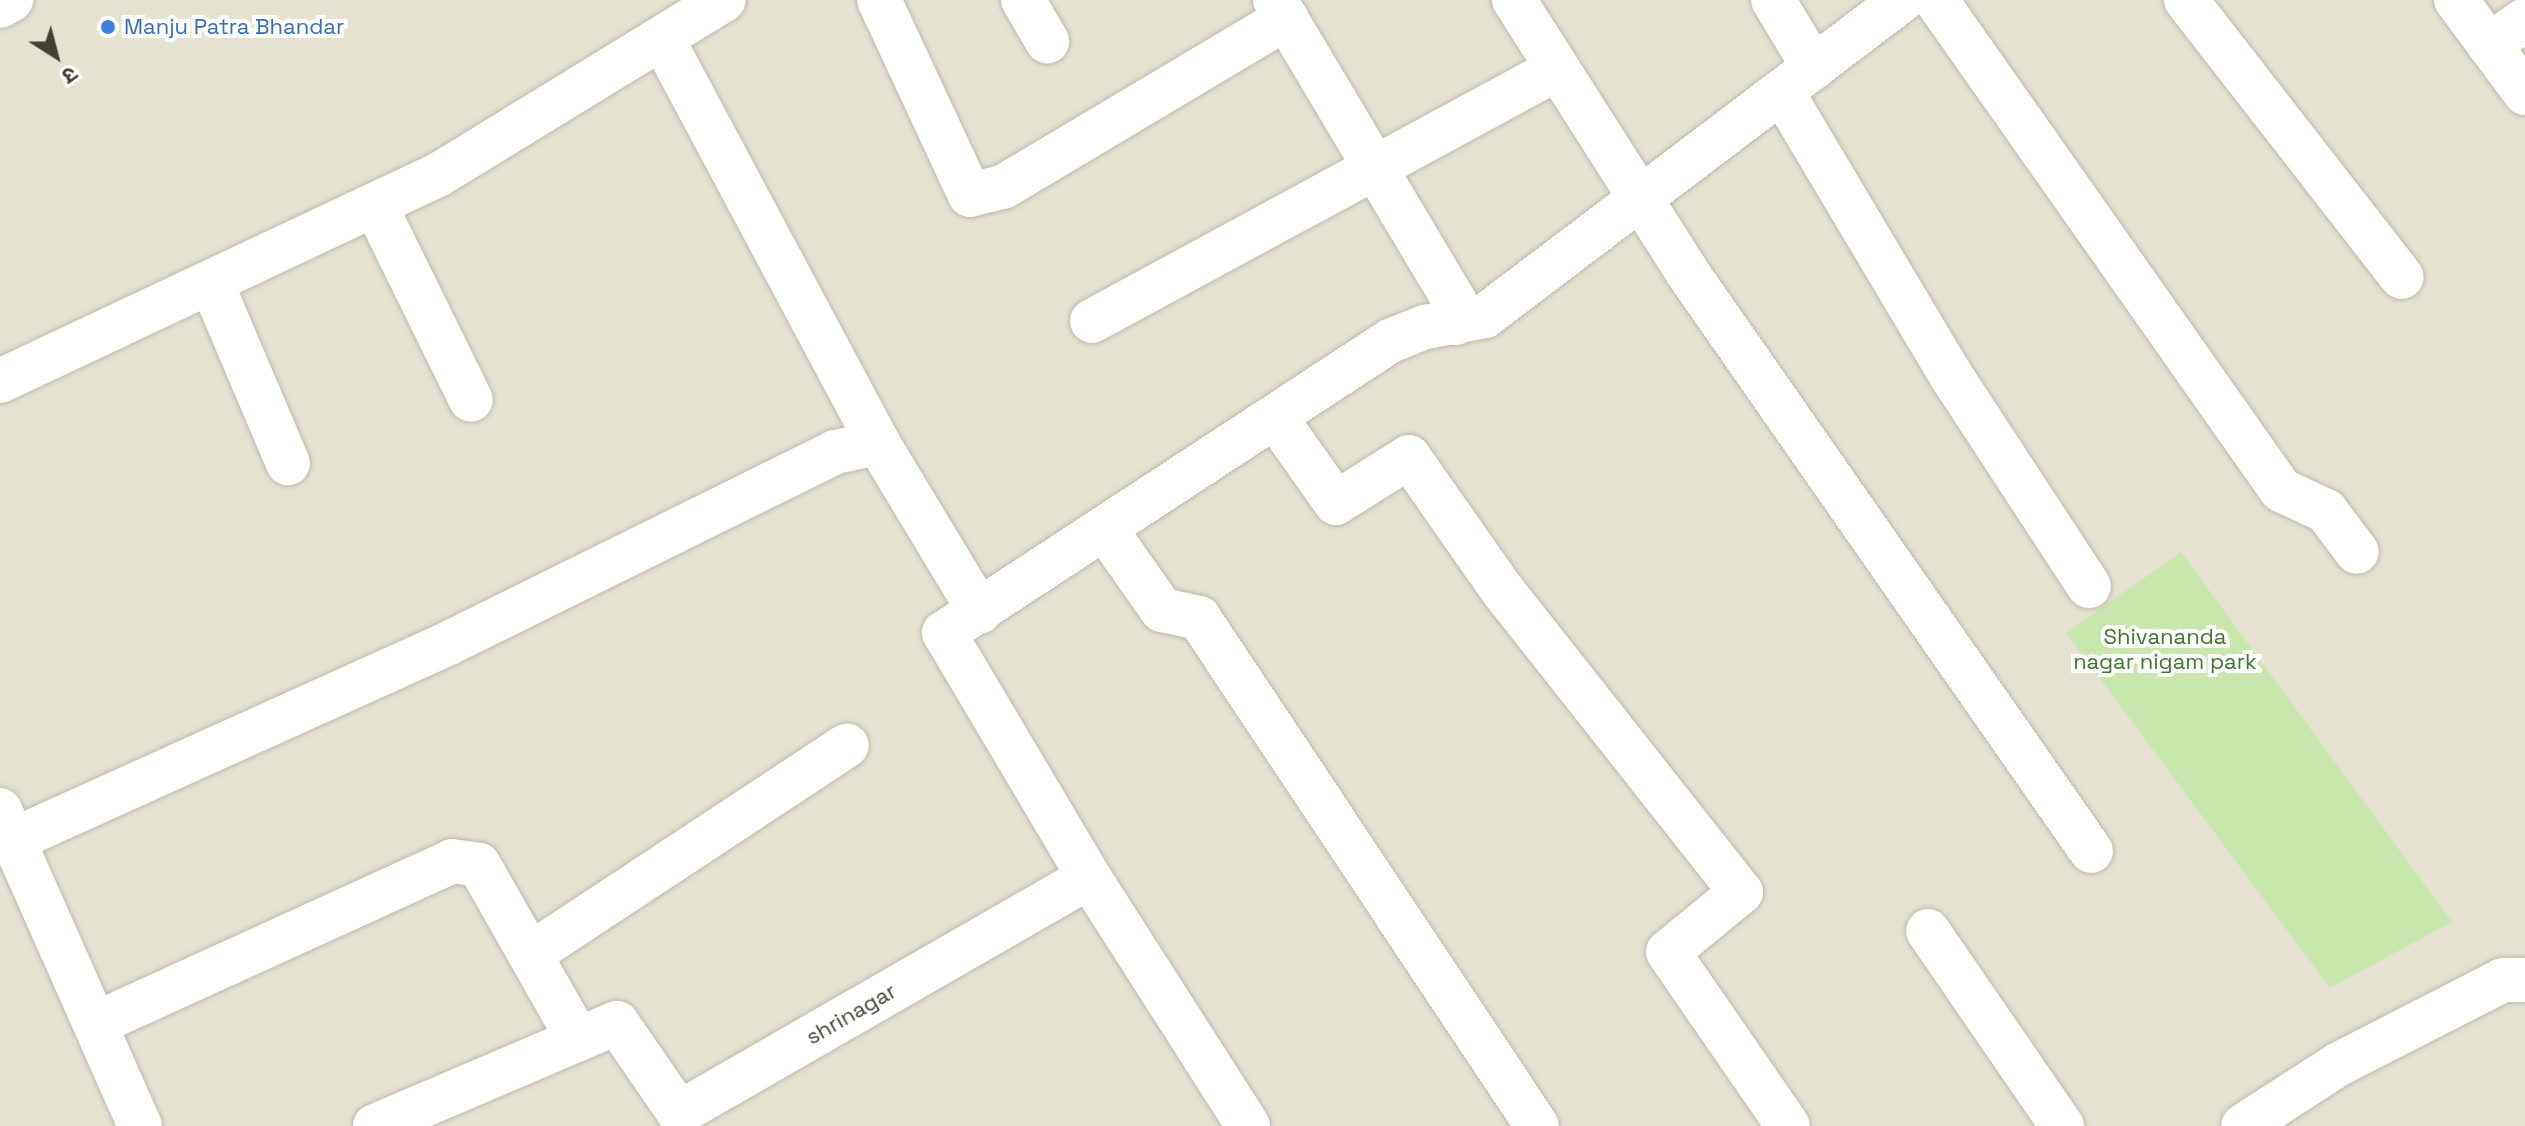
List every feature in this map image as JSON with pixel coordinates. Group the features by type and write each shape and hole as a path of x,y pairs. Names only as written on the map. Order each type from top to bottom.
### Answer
{"street":[{"path":"0,6 11,0"},
{"path":"0,381 438,175 724,0"},
{"path":"879,0 970,195 1003,187 1281,9 1456,304 1456,323"},
{"path":"1023,0 1047,41"},
{"path":"1514,0 1642,202 2091,851"},
{"path":"1773,0 1798,80 1952,377 2089,586"},
{"path":"1248,1126 1089,877 944,633 1390,341 1485,316 1642,202 1902,0"},
{"path":"1936,0 2281,490 2326,511 2357,552"},
{"path":"2186,0 2402,277"},
{"path":"2456,0 2525,93"},
{"path":"2489,45 2525,20"},
{"path":"663,40 878,443 980,612"},
{"path":"1092,321 1557,69"},
{"path":"375,205 471,400"},
{"path":"211,282 288,463"},
{"path":"1275,417 1336,503 1409,457 1503,591 1741,892 1668,952 1788,1126"},
{"path":"140,1126 7,825 449,643 835,452 878,443"},
{"path":"1105,529 1162,610 1199,618 1537,1126"},
{"path":"532,953 847,745"},
{"path":"95,1024 452,861 479,865 532,953 578,1039"},
{"name":"shrinagar","path":"375,1126 422,1117 578,1039 617,1023 675,1120 1089,877"},
{"path":"1928,931 2062,1126"},
{"path":"2243,1126 2339,1064 2503,980 2525,980"}],"shaded area":[{"path":"0,0 2525,0 2525,1126 0,1126"}],"green space":[{"name":"Shivananda nagar nigam park","path":"2181,552 2452,922 2330,988 2066,633"}],"place":[{"name":"Manju Patra Bhandar","path":"108,27"}]}
